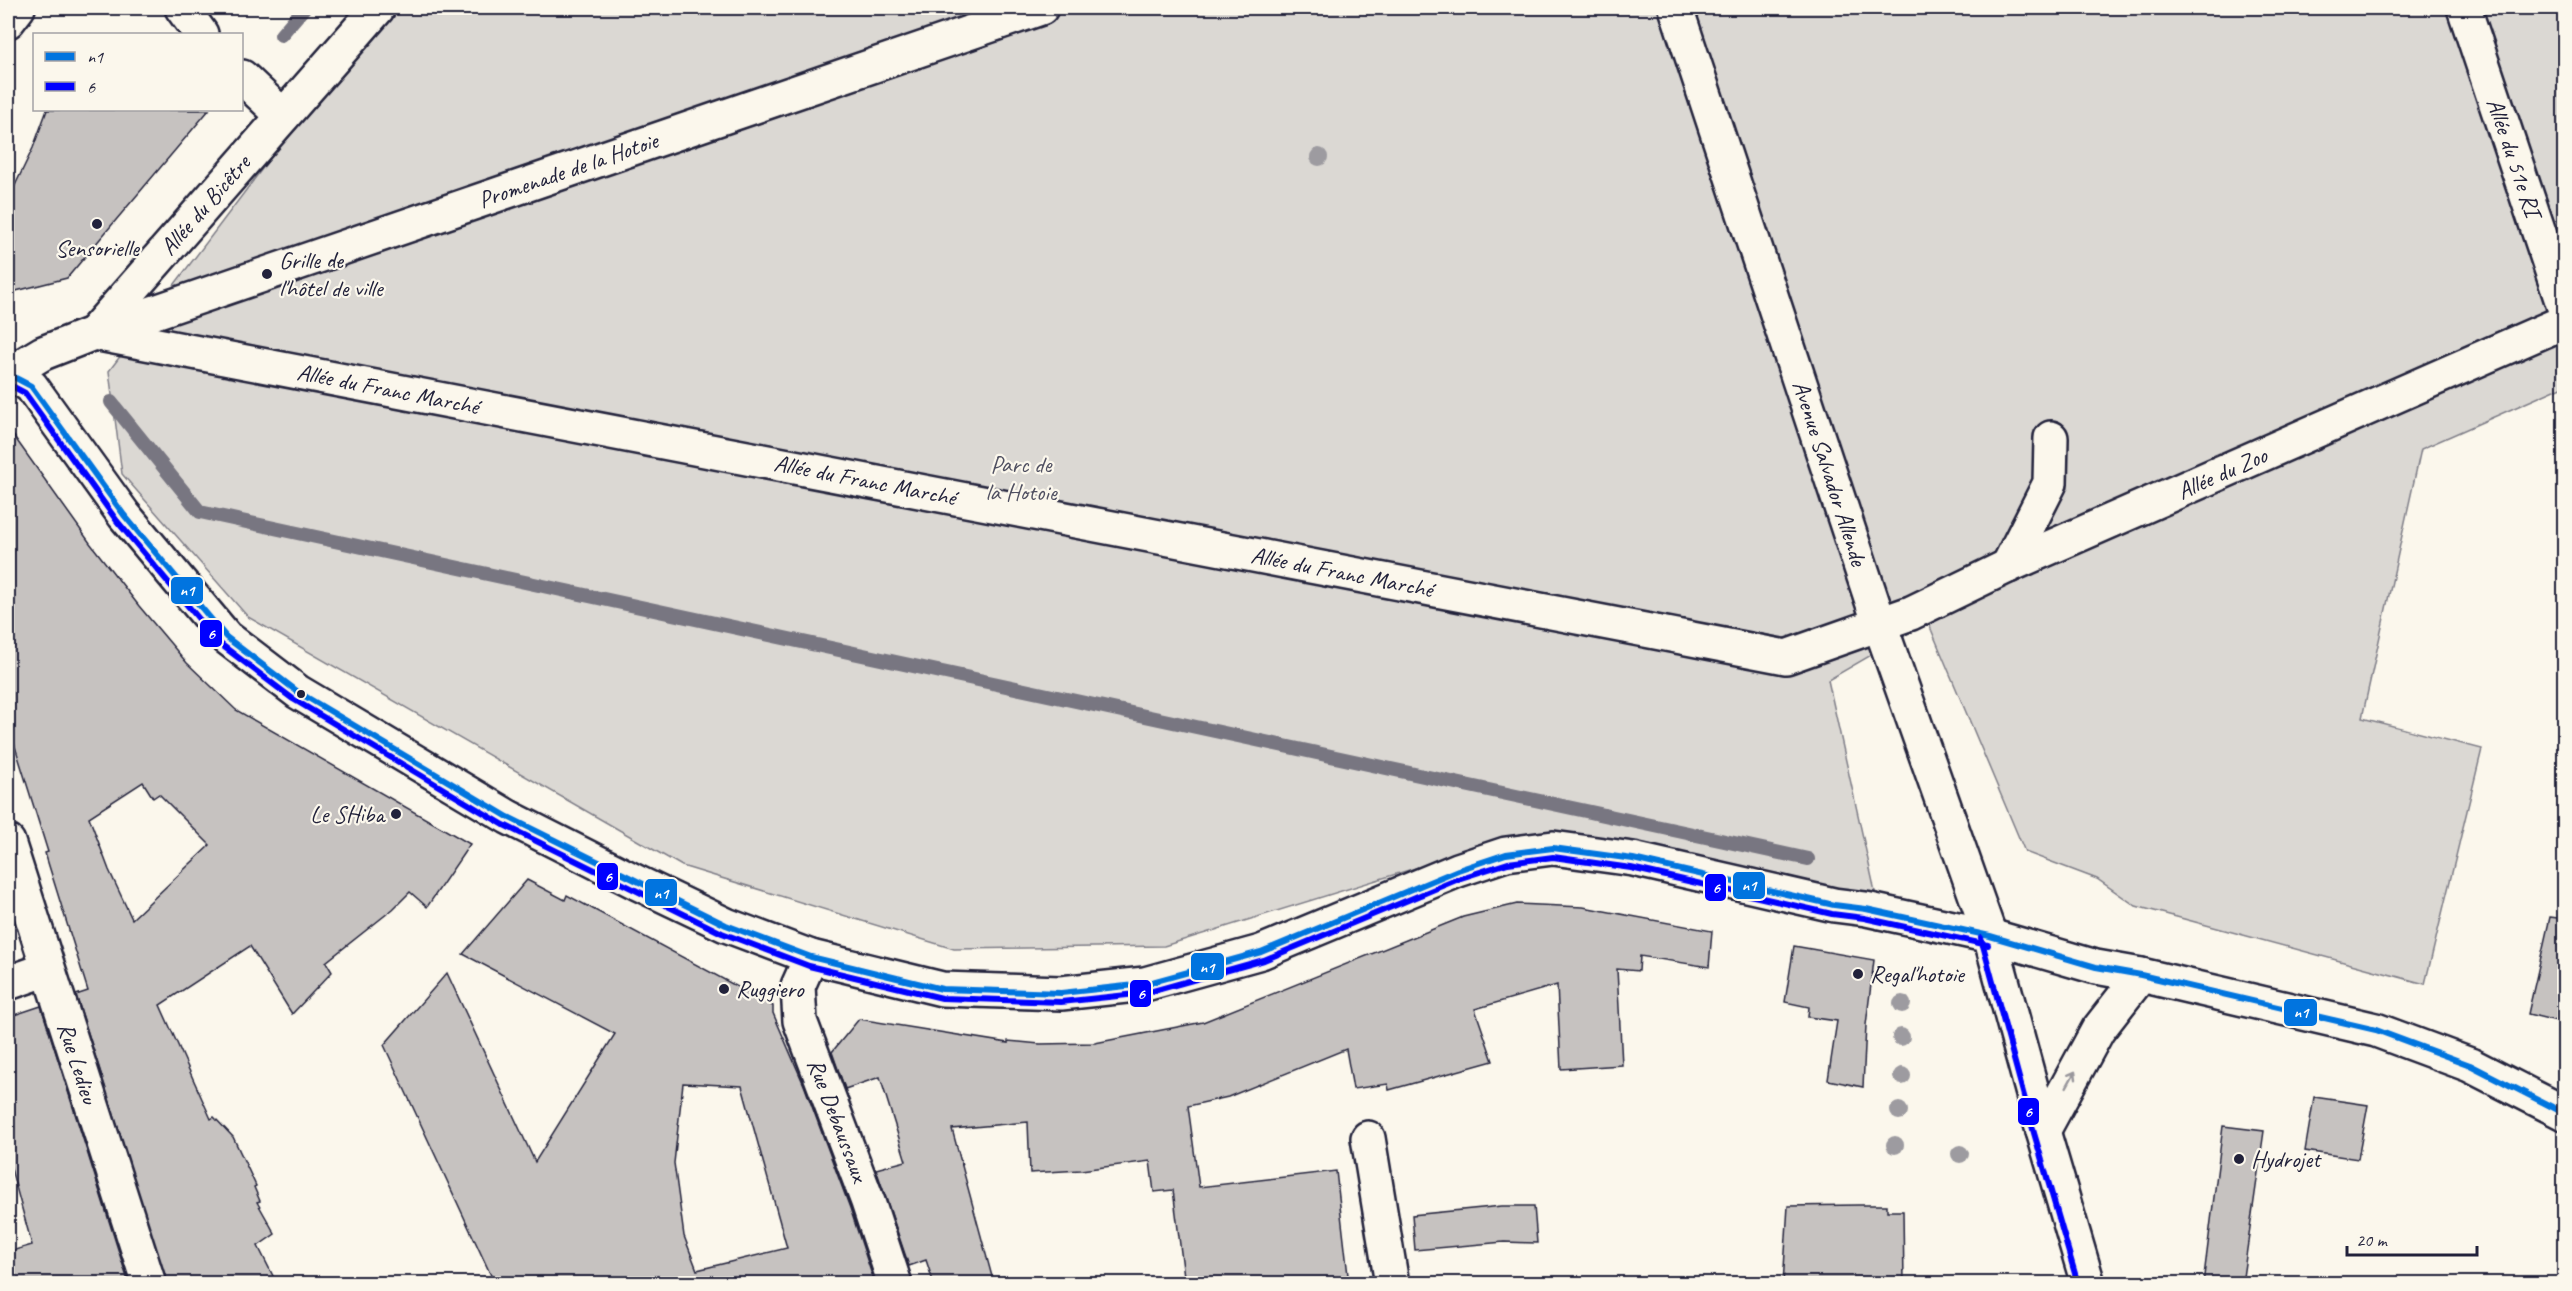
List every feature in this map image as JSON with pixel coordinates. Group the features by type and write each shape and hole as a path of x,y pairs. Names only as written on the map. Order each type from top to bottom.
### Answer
{"street":[{"path":"8,21 18,8"},
{"path":"182,8 200,33"},
{"name":"Allée du Bicêtre","path":"9,374 43,353 94,333 378,8"},
{"name":"Promenade de la Hotoie","path":"94,333 1041,8"},
{"name":"Avenue Salvador Allende","path":"1676,8 1879,622 1990,936 2043,1131 2088,1284"},
{"name":"Allée du 51e RI","path":"2464,8 2565,307"},
{"path":"243,78 283,116"},
{"name":"Allée du Zoo","path":"1879,622 1940,601 2008,566 2565,322"},
{"name":"Allée du Franc Marché","path":"94,333 1786,657 1841,639 1879,622"},
{"path":"9,374 31,386 124,515 226,637 298,692 508,817 726,925 811,957 942,989 1061,993 1145,984 1261,952 1458,870 1506,854 1553,848 1633,859 1834,905 1866,909 1990,936 2096,967 2141,975 2376,1030 2470,1065 2561,1112"},
{"path":"2008,566 2050,483 2051,438"},
{"name":"Rue Ledieu","path":"8,842 149,1284"},
{"name":"Rue Debaussaux","path":"811,957 798,986 801,1021 868,1202 895,1284"},
{"path":"8,983 48,969"},
{"path":"2043,1131 2098,1030 2141,975"},
{"path":"1368,1138 1392,1284"}],"green space":[{"name":"Parc de la Hotoie","path":"396,8 2564,8 2564,386 2421,449 2362,718 2482,749 2425,984 2136,906 2097,879 2025,852 1928,622 1828,680 1876,896 1525,834 1164,946 954,949 682,866 248,617 122,474 109,371 306,111"}],"building":[{"path":"47,111 208,111 67,278 8,293 8,200 33,148"},
{"path":"8,428 90,543 139,606 187,663 236,710 470,844 427,907 410,892 393,909 326,962 332,972 292,1014 250,946 160,1005 211,1119 214,1117 233,1137 256,1186 254,1187 260,1201 257,1202 275,1234 258,1246 277,1284 167,1284 76,995 88,991 8,724","holes":["143,782 153,798 159,794 210,845 132,919 109,870 89,817"]},
{"path":"527,880 565,900 567,895 773,1006 773,1013 804,1085 850,1208 873,1278 855,1284 495,1284 384,1045 447,973 535,1162 615,1034 463,954","holes":["683,1083 742,1086 787,1248 697,1270 684,1236 674,1163"]},
{"path":"1517,904 1583,907 1712,931 1709,967 1640,956 1639,971 1617,969 1622,1065 1561,1069 1557,985 1475,1009 1493,1061 1389,1090 1388,1084 1353,1089 1346,1049 1228,1097 1188,1106 1199,1187 1336,1171 1349,1284 1185,1284 1173,1190 1154,1192 1150,1161 1081,1170 1030,1173 1028,1122 952,1129 994,1284 934,1284 926,1260 909,1266 876,1169 906,1161 880,1077 845,1089 832,1052 859,1019 1008,1043 1008,1041 1040,1044 1095,1043 1203,1022 1463,917"},
{"path":"2550,917 2565,919 2565,1023 2528,1014"},
{"path":"1794,946 1874,960 1866,1025 1863,1087 1828,1080 1837,1021 1808,1017 1809,1007 1785,1002"},
{"path":"41,1006 129,1284 8,1284 8,1252 32,1245 8,1158 8,1017"},
{"path":"2314,1097 2368,1105 2358,1159 2305,1151"},
{"path":"2223,1126 2264,1131 2242,1284 2203,1284"},
{"path":"1887,1205 1887,1211 1903,1211 1904,1284 1783,1284 1788,1206"},
{"path":"1502,1206 1534,1206 1537,1243 1504,1242 1415,1250 1412,1215"}],"waterway":[{"path":"281,35 304,8"},
{"path":"111,402 200,512 1808,859"}],"transit line":[{"name":"n1","path":"8,374 31,386 124,515 226,637 298,692 508,817 726,925 811,957 942,989 1061,993 1145,984 1261,952 1458,870 1506,854 1553,848 1633,859 1834,905 1866,909 1990,936 2096,967 2141,975 2376,1030 2470,1065 2564,1113"},
{"name":"6","path":"8,384 25,393 117,521 219,643 293,699 504,825 722,933 809,966 942,998 1061,1002 1146,993 1264,960 1461,878 1508,863 1553,857 1631,868 1832,914 1864,918 1988,945"},
{"name":"6","path":"1981,938 2078,1284"}],"place":[{"name":"Sensorielle","path":"97,224"},
{"name":"Grille de l'hôtel de ville","path":"267,274"},
{"name":"Le SHiba","path":"396,814"},
{"name":"Regal'hotoie","path":"1858,974"},
{"name":"Ruggiero","path":"724,989"},
{"name":"Hydrojet","path":"2239,1159"}]}
